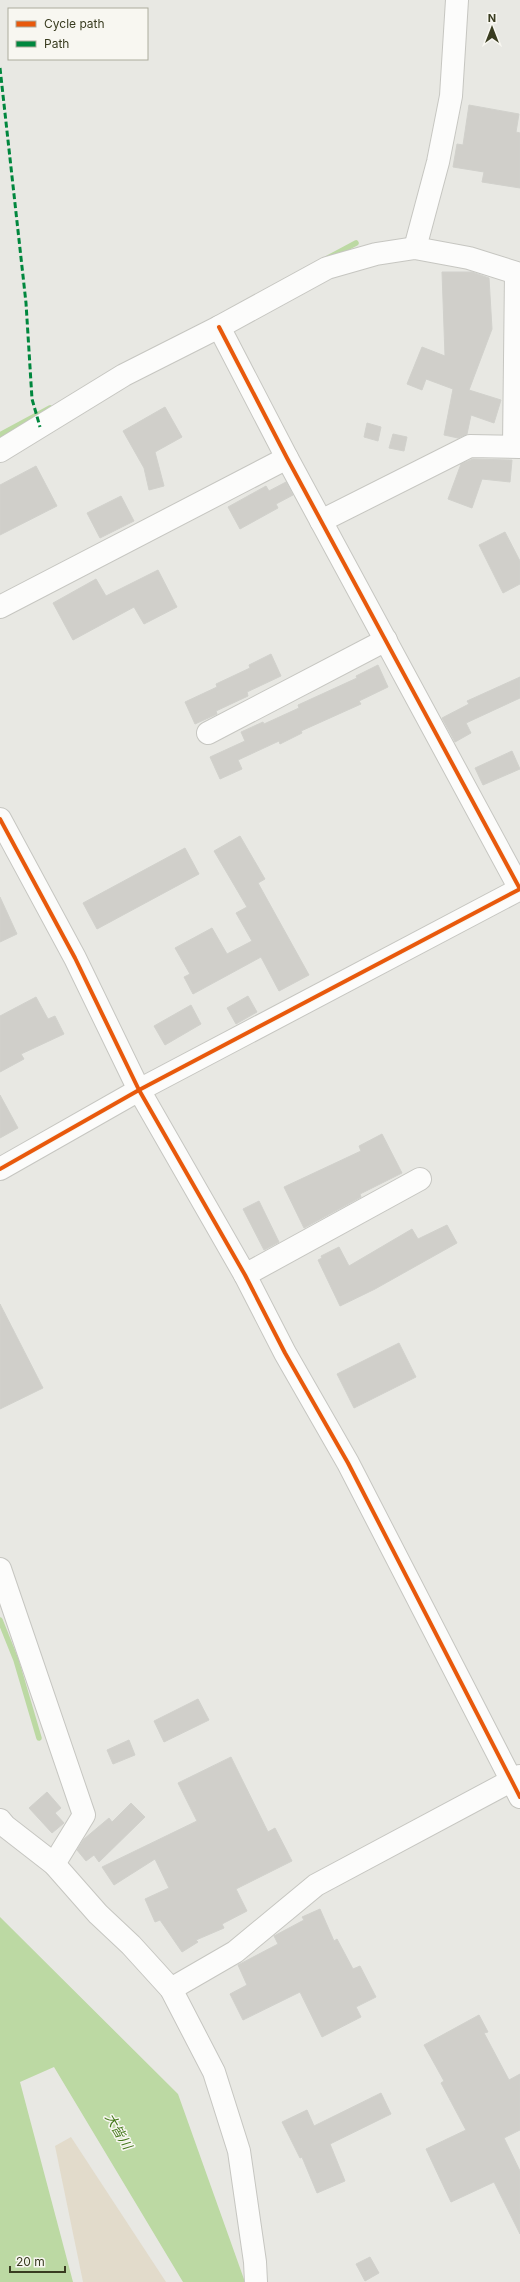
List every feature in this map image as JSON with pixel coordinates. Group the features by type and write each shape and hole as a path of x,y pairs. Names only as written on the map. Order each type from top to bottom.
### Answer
{"street":[{"path":"415,248 438,162 451,96 457,0"},
{"path":"0,451 124,375 219,327 327,268 376,254 415,248 469,258 518,274 517,446 470,446 321,521"},
{"path":"0,1168 139,1090 520,889 287,458 219,327"},
{"path":"0,607 287,458"},
{"path":"208,733 386,640"},
{"path":"0,819 75,958 139,1090 246,1275 285,1353 348,1463 517,1784 316,1885 235,1952 171,1989"},
{"path":"246,1275 420,1179"},
{"path":"0,1568 84,1815 54,1864"},
{"path":"0,1820 5,1826 54,1864 98,1914 132,1945 171,1989 214,2072 237,2144 258,2275"}],"shaded area":[{"path":"71,2137 166,2282 83,2282 55,2146"}],"water":[{"name":"大皆川","path":"0,1917 178,2094 245,2282 183,2282 54,2067 20,2082 73,2282 0,2282"}],"building":[{"path":"469,105 519,114 516,132 520,133 520,188 482,182 484,172 453,167 457,144 463,145"},
{"path":"442,272 472,272 489,278 492,329 469,390 501,400 494,423 471,415 467,434 458,438 444,435 453,389 426,379 422,390 407,384 422,347 445,356"},
{"path":"165,407 182,437 155,452 164,486 149,490 144,468 123,431"},
{"path":"367,423 381,427 378,441 364,437"},
{"path":"393,434 407,437 404,451 389,448"},
{"path":"473,459 512,460 510,482 482,479 472,508 448,499 461,464"},
{"path":"36,466 57,506 0,535 0,485"},
{"path":"286,482 293,495 276,504 278,508 240,529 228,507 266,486 269,491"},
{"path":"121,496 134,521 100,538 87,513"},
{"path":"505,532 520,561 520,584 503,593 479,545"},
{"path":"158,570 177,607 144,624 134,607 73,640 53,603 96,579 106,596"},
{"path":"271,654 281,676 247,692 248,696 216,711 217,714 195,724 185,702 217,687 216,684 250,668 249,665"},
{"path":"378,665 388,687 359,701 361,704 301,731 302,733 280,744 279,741 238,760 242,769 220,779 210,757 245,741 241,732 263,722 264,724 299,708 298,705 357,678 356,676"},
{"path":"520,677 520,698 466,723 471,733 455,742 442,718 469,704 467,701"},
{"path":"512,751 520,769 483,785 475,768"},
{"path":"240,836 265,879 258,883 309,975 279,991 261,957 193,994 184,977 190,974 175,948 212,928 227,954 252,941 236,913 247,907 214,851"},
{"path":"185,848 199,874 97,929 83,903"},
{"path":"0,897 17,934 0,942"},
{"path":"248,996 257,1012 236,1024 227,1008"},
{"path":"36,997 48,1019 55,1016 64,1034 21,1054 24,1059 0,1072 0,1016"},
{"path":"191,1005 201,1024 165,1045 154,1026"},
{"path":"0,1095 18,1128 0,1138"},
{"path":"382,1134 402,1173 360,1194 361,1197 304,1228 284,1187 361,1151 359,1146"},
{"path":"259,1201 279,1242 264,1250 243,1209"},
{"path":"447,1225 457,1243 375,1289 340,1306 318,1260 322,1258 321,1256 339,1247 349,1266 412,1229 418,1239"},
{"path":"0,1304 43,1388 0,1409"},
{"path":"399,1343 416,1377 354,1408 337,1374"},
{"path":"198,1699 209,1720 164,1742 154,1721"},
{"path":"129,1740 135,1755 113,1764 107,1750"},
{"path":"231,1757 268,1832 275,1828 292,1861 236,1889 247,1911 222,1924 224,1928 196,1940 198,1942 182,1952 160,1920 155,1922 145,1899 169,1888 155,1859 114,1885 102,1867 197,1821 178,1783"},
{"path":"47,1792 61,1808 55,1813 64,1823 52,1833 29,1808"},
{"path":"131,1803 145,1817 99,1862 94,1855 86,1861 77,1850 84,1839 109,1818 112,1822"},
{"path":"320,1909 334,1941 337,1939 353,1969 360,1966 376,1997 356,2007 361,2017 322,2037 300,1992 243,2020 230,1994 247,1985 238,1965 278,1944 274,1936 304,1920 302,1917"},
{"path":"479,2015 488,2032 484,2033 509,2080 520,2074 520,2130 504,2138 520,2171 520,2234 494,2182 451,2202 426,2149 466,2130 441,2083 444,2081 424,2045"},
{"path":"381,2093 391,2114 330,2144 345,2181 317,2193 302,2157 300,2158 282,2122 307,2110 314,2126"},
{"path":"370,2257 379,2273 365,2281 356,2264"}],"waterway":[{"path":"328,258 356,243"},
{"path":"0,435 50,408"},
{"path":"0,1620 16,1660 39,1738"}],"marked path":[{"path":"0,68 26,303 32,399 40,427"}],"cycle path":[{"path":"0,1169 139,1090 520,889 287,458 219,327"},
{"path":"0,819 75,958 139,1090 245,1275 285,1353 348,1463 520,1797"}]}
